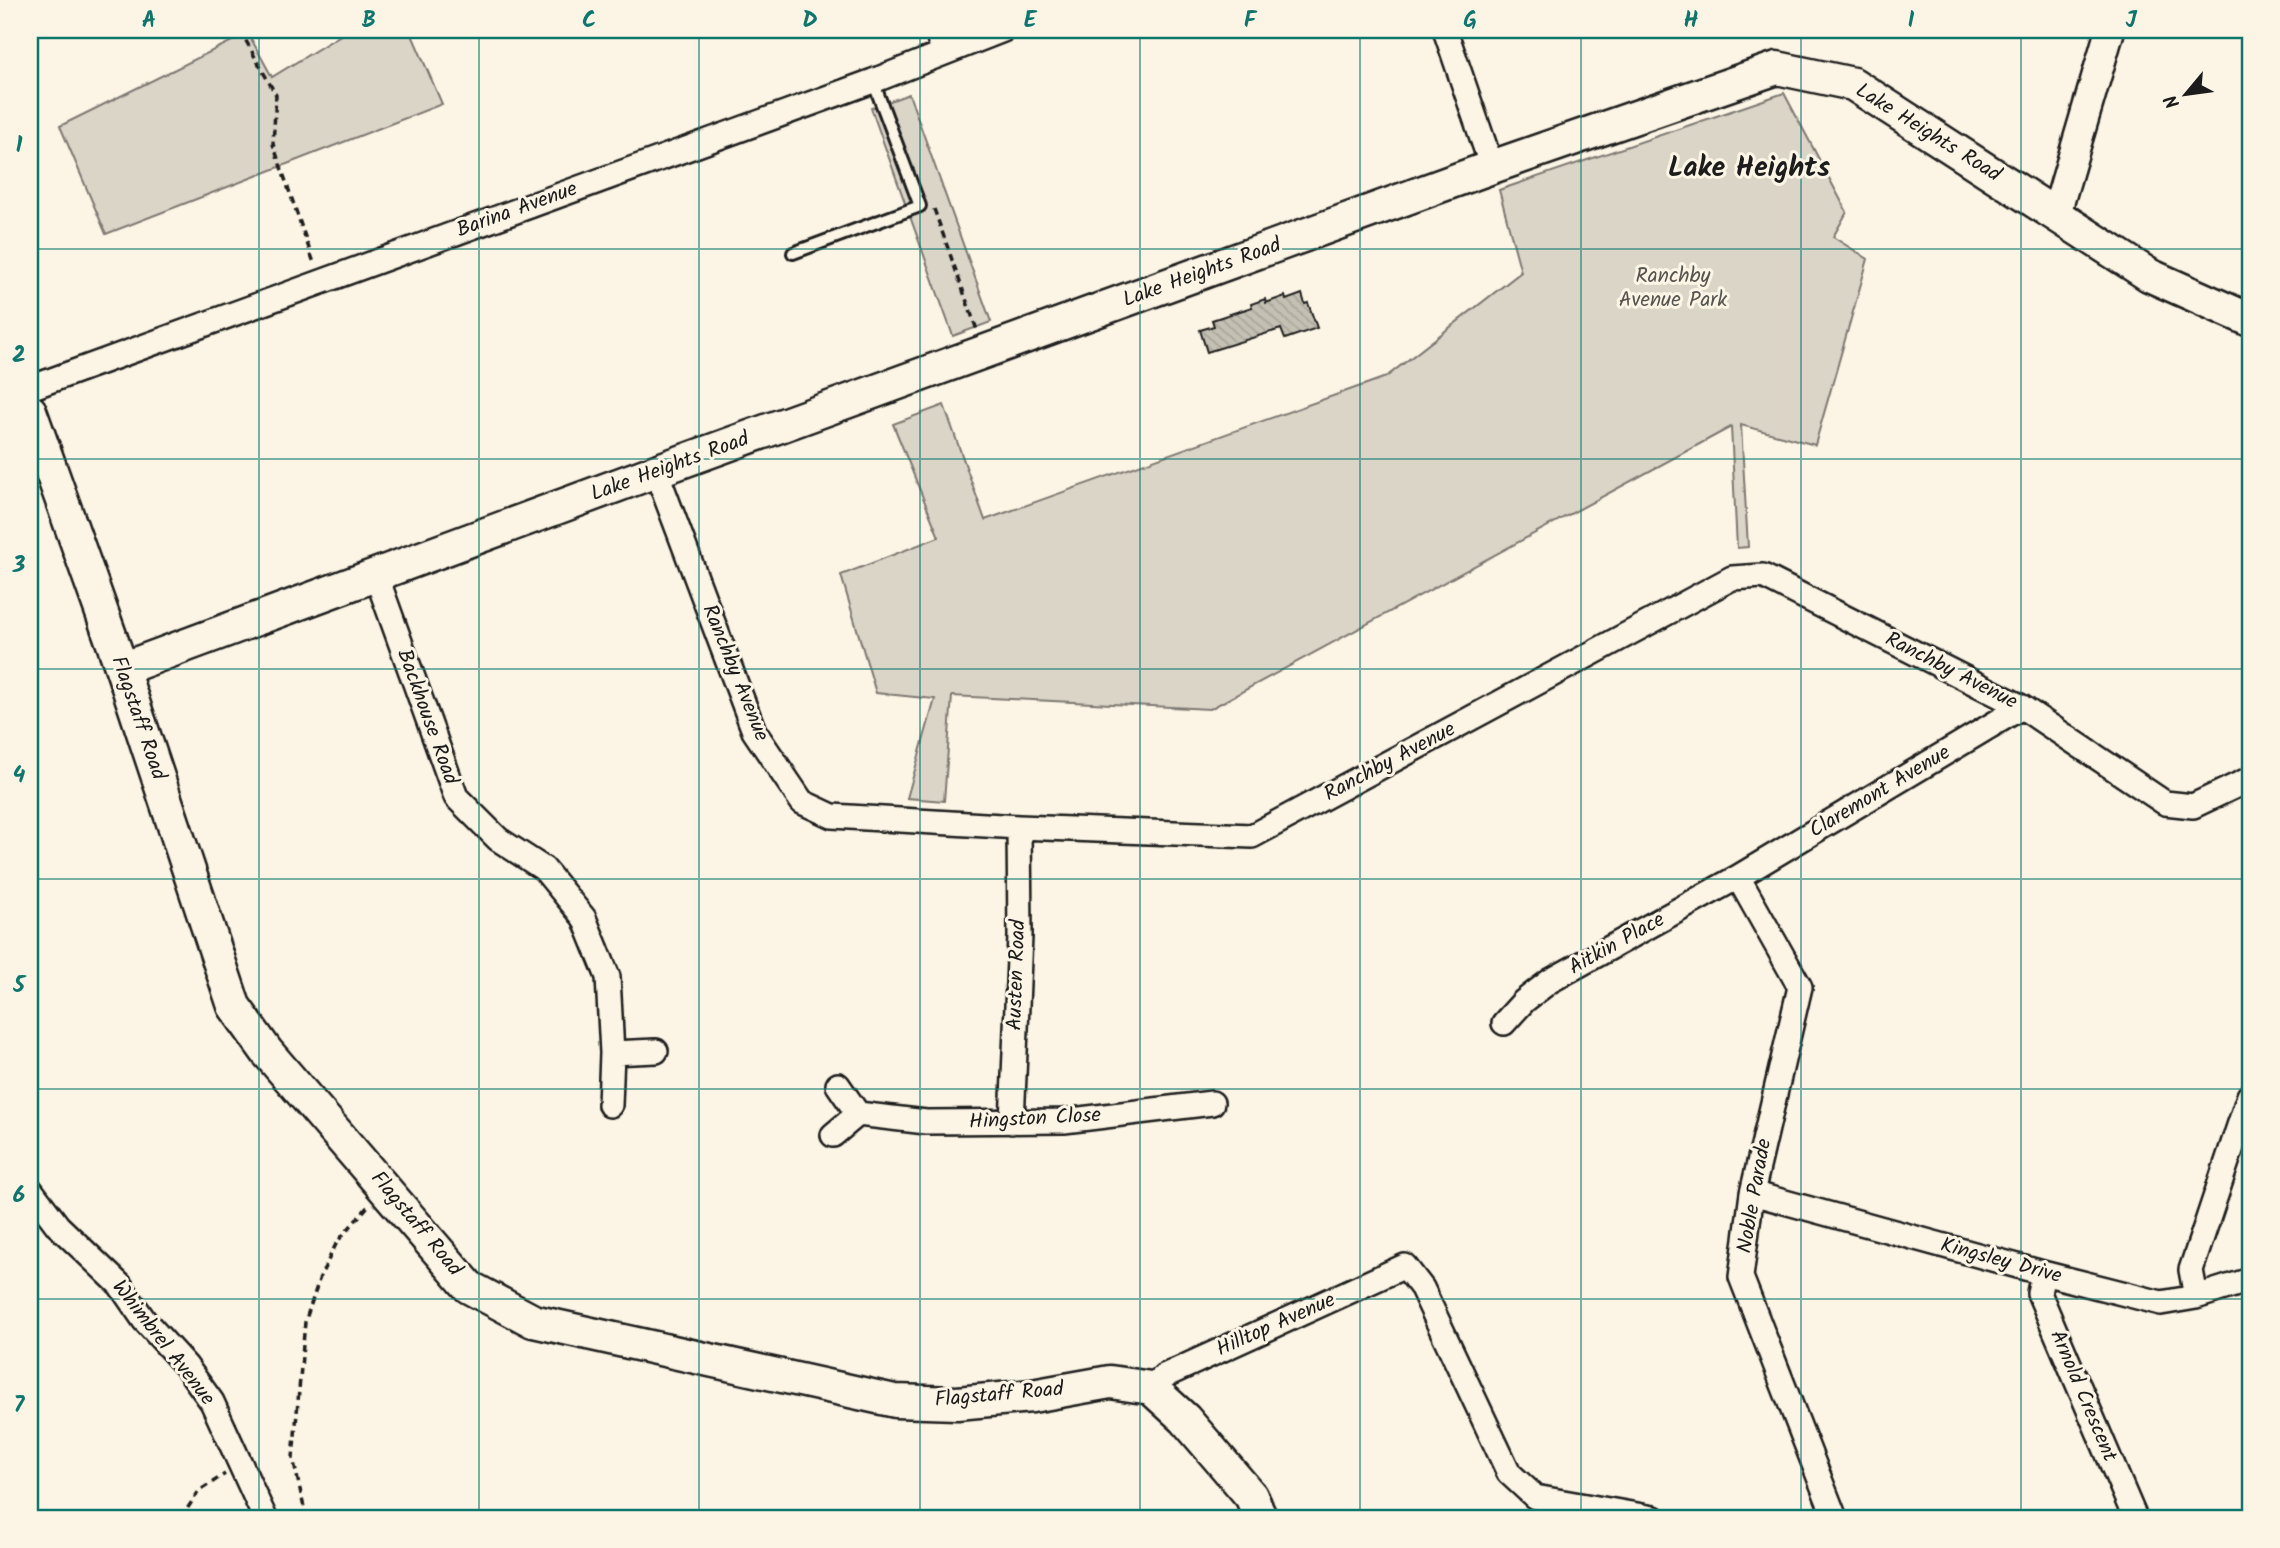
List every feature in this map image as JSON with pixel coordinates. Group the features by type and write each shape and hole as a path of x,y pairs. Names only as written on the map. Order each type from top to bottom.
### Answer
{"main road":[{"name":"Lake Heights Road","path":"122,669 656,471 1492,167 1777,68 1853,84 2149,275 2250,320"},
{"name":"Flagstaff Road","path":"30,411 122,669 234,1006 267,1052 469,1287 533,1321 895,1401 957,1403 1032,1395 1110,1382 1151,1388"},
{"path":"1151,1388 1185,1419 1251,1496 1261,1518"}],"street":[{"path":"936,30 944,52"},
{"name":"Barina Avenue","path":"30,388 873,81 1003,30"},
{"path":"1445,30 1492,167"},
{"path":"2056,214 2110,30"},
{"name":"Ranchby Avenue","path":"656,471 754,731 802,802 832,816 1252,836 1732,578 1763,576 2022,707 2165,803 2193,806 2250,779"},
{"name":"Backhouse Road","path":"376,575 456,797 498,839 544,869 584,918 608,977 612,1053 610,1105"},
{"name":"Claremont Avenue","path":"1738,877 2022,707"},
{"name":"Austen Road","path":"1012,1122 1020,936 1019,827"},
{"name":"Aitkin Place","path":"1504,1023 1524,1001 1550,981 1738,877"},
{"name":"Noble Parade","path":"1738,877 1800,987 1752,1193 1741,1277 1835,1518"},
{"path":"612,1053 656,1051"},
{"path":"833,1135 859,1114 838,1085"},
{"path":"2196,1297 2192,1270 2249,1096"},
{"name":"Hingston Close","path":"859,1114 926,1122 1064,1121 1212,1103"},
{"name":"Whimbrel Avenue","path":"30,1189 58,1226 120,1285 144,1320 186,1366 212,1402 265,1518"},
{"name":"Kingsley Drive","path":"1752,1193 2161,1303 2196,1297 2250,1279"},
{"name":"Hilltop Avenue","path":"1151,1388 1164,1376 1405,1266 1422,1288 1509,1473 1535,1497 1654,1518"},
{"name":"Arnold Crescent","path":"2043,1273 2039,1293 2135,1518"}],"lane":[{"path":"793,253 920,206 873,81"}],"path":[{"path":"240,30 276,95 273,144 321,282"},
{"path":"932,205 985,352"},
{"path":"303,1518 305,1512 293,1458 305,1322 320,1276 337,1242 360,1214 387,1189"},
{"path":"181,1518 199,1491 212,1480 242,1464"}],"green space":[{"path":"349,30 410,30 442,104 106,234 60,126 248,33 272,77"},
{"name":"Ranchby Avenue Park","path":"1784,93 1847,212 1833,237 1868,259 1815,445 1741,425 1748,547 1737,548 1731,427 1210,709 952,696 944,801 907,798 935,699 876,693 841,575 939,537 893,424 944,405 985,520 1386,377 1521,272 1499,190"},
{"path":"909,94 991,322 953,336 871,108"}],"building":[{"path":"1302,294 1317,328 1285,339 1281,329 1207,352 1200,330 1214,326 1212,320 1252,307 1251,304 1265,299 1266,303 1285,296 1286,300"}],"district":[{"name":"Lake Heights","path":"1749,168"}]}
